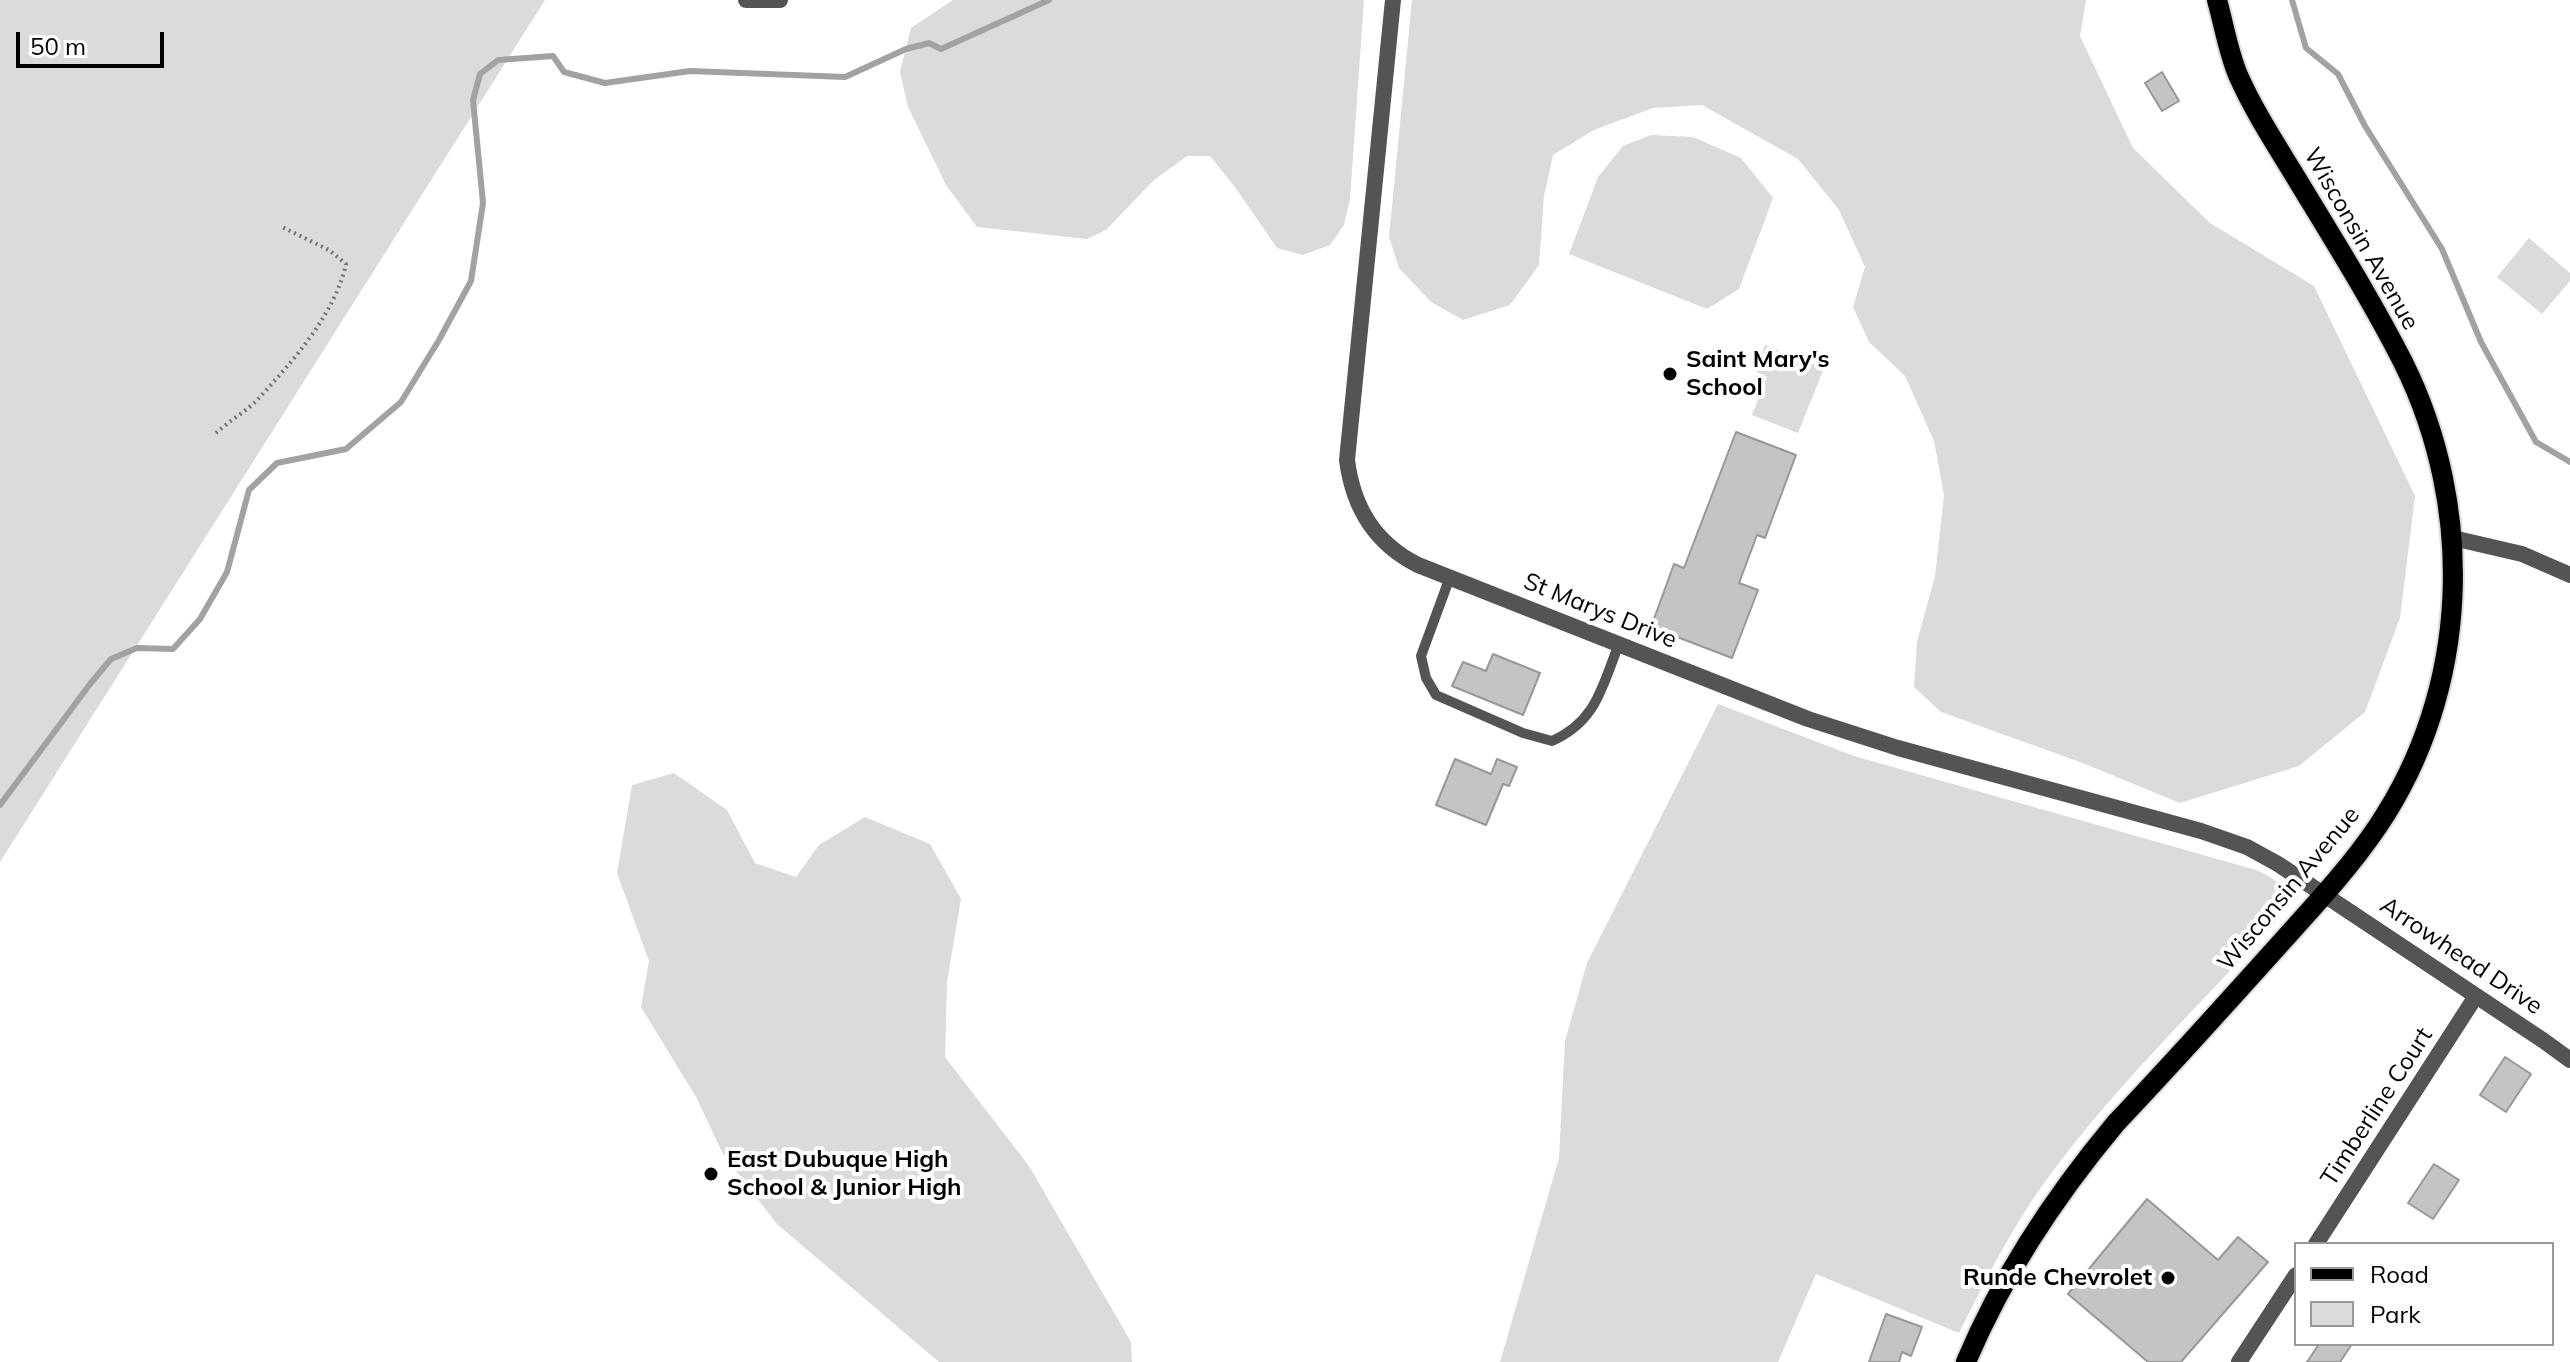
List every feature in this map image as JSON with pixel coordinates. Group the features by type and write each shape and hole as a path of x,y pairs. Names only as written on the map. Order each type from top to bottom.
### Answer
{"main road":[{"name":"Wisconsin Avenue","path":"1966,1362 2010,1271 2053,1203 2116,1123 2325,894 2378,826 2424,739 2440,689 2452,617 2453,538 2436,447 2417,394 2365,293 2266,128 2239,76 2217,0"}],"street":[{"path":"746,0 780,0"},
{"name":"St Marys Drive","path":"1393,0 1347,460 1350,484 1358,507 1388,546 1409,560 1450,577 1808,719 1898,748 2201,831 2247,847 2325,894"},
{"path":"2453,538 2522,554 2570,575"},
{"name":"Arrowhead Drive","path":"2325,894 2570,1060"},
{"name":"Timberline Court","path":"2317,1242 2476,996"},
{"path":"2239,1362 2294,1278"}],"lane":[{"path":"1450,577 1421,656 1426,678 1436,695 1523,733 1552,741 1569,733 1591,713 1619,644"}],"path":[{"path":"216,433 257,401 322,318 341,285 346,264 329,250 280,226"}],"green space":[{"path":"0,0 545,0 0,862"},
{"path":"953,0 1364,0 1350,199 1344,225 1330,245 1303,255 1277,248 1210,156 1187,156 1154,180 1106,230 1087,239 977,227 946,185 908,107 900,72 911,28"},
{"path":"1412,0 2086,0 2080,36 2133,148 2210,223 2314,286 2415,496 2400,618 2365,712 2299,766 2180,803 2080,762 1941,712 1914,687 1917,642 1935,576 1944,495 1934,441 1905,376 1869,342 1853,307 1865,267 1839,210 1798,159 1702,105 1653,108 1594,130 1553,155 1544,196 1539,265 1510,305 1463,320 1431,302 1399,268 1389,237"},
{"path":"1651,135 1693,137 1741,158 1773,198 1739,289 1707,309 1569,254 1598,177 1623,146"},
{"path":"2529,238 2570,273 2570,281 2542,314 2497,277"},
{"path":"1765,345 1824,368 1798,433 1752,415 1767,377 1755,371"},
{"path":"1718,704 1854,756 2256,870 2280,885 2286,898 2285,906 2274,924 2149,1057 2060,1162 2013,1231 1959,1333 1816,1274 1778,1362 1500,1362 1559,1158 1565,1041 1587,963"},
{"path":"674,773 727,810 755,863 796,877 819,845 865,817 930,844 961,899 947,982 945,1057 1029,1166 1131,1342 1132,1362 939,1362 777,1224 723,1154 696,1097 641,1007 649,961 617,873 632,785"}],"building":[{"path":"2162,72 2179,101 2162,111 2145,83"},
{"path":"1736,432 1796,455 1765,538 1757,535 1739,583 1758,590 1732,658 1651,627 1674,564 1684,568"},
{"path":"1493,654 1540,673 1523,715 1452,686 1463,662 1486,671"},
{"path":"1455,759 1491,774 1497,759 1517,767 1509,786 1503,784 1486,825 1436,805"},
{"path":"2505,1057 2531,1074 2506,1112 2480,1095"},
{"path":"2434,1164 2459,1180 2433,1219 2408,1203"},
{"name":"Runde Chevrolet","path":"2147,1199 2218,1260 2238,1237 2268,1262 2181,1362 2148,1362 2068,1294"},
{"path":"1886,1314 1922,1327 1911,1356 1902,1352 1899,1362 1869,1362"},
{"path":"2318,1346 2351,1346 2340,1362 2307,1362"}],"waterway":[{"path":"0,805 111,659 137,648 173,649 200,619 227,572 249,490 277,463 346,449 401,402 471,281 483,203 473,100 480,74 498,60 553,56 564,72 605,83 690,71 845,77 906,49 929,43 941,49 1049,0"},
{"path":"2292,0 2306,48 2338,74 2365,126 2442,249 2481,342 2536,442 2570,462"}],"place":[{"name":"Saint Mary's School","path":"1670,374"},
{"name":"East Dubuque High School & Junior High","path":"711,1174"},
{"name":"Runde Chevrolet","path":"2168,1278"}]}
